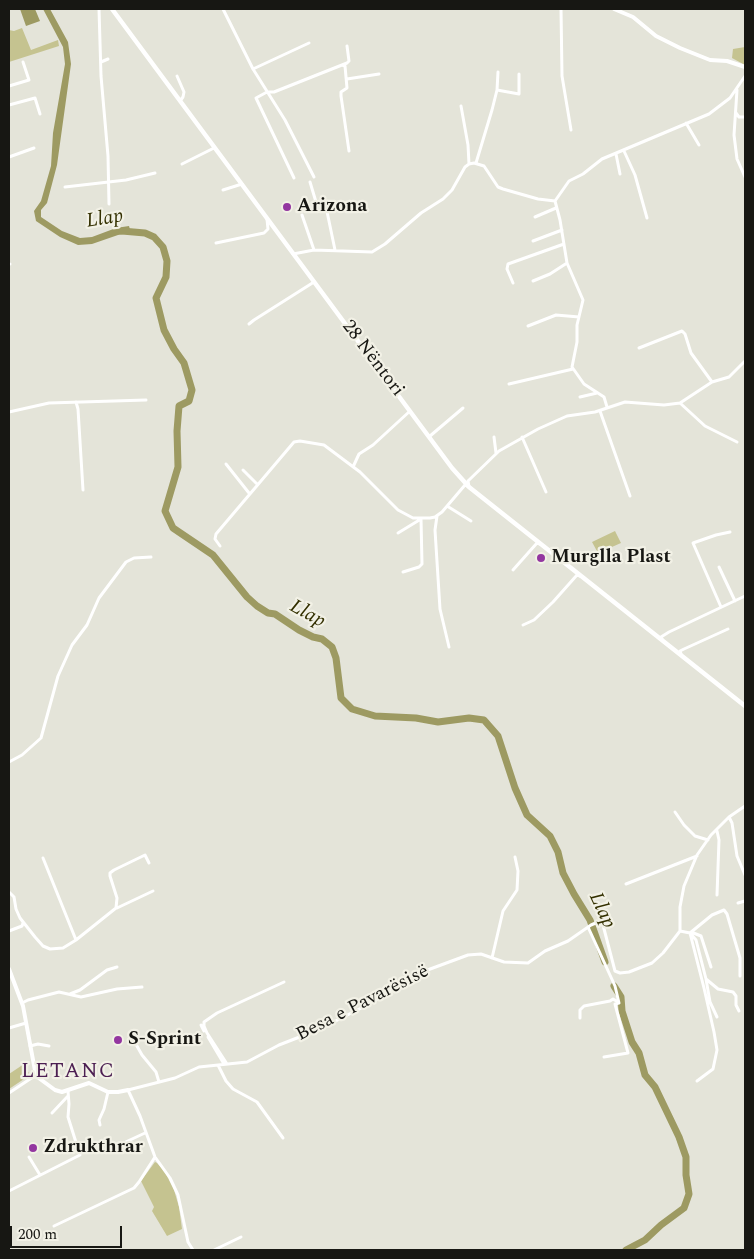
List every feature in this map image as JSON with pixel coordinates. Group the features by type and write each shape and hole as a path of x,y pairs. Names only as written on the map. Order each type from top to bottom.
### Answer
{"main road":[{"name":"28 Nëntori","path":"112,9 411,410 452,468 469,487 745,706"}],"street":[{"path":"99,9 108,204"},
{"path":"223,9 253,68 280,111 314,177"},
{"path":"561,9 562,76 571,130"},
{"path":"614,9 633,17 656,36 680,48 710,60 727,61 745,67"},
{"path":"253,68 309,43"},
{"path":"294,178 256,98 267,92 274,92 349,61 347,46"},
{"path":"101,62 108,59"},
{"path":"9,86 29,80 22,62"},
{"path":"342,65 345,66 347,79 347,88 341,92 341,96 349,151"},
{"path":"476,163 497,90 498,72"},
{"path":"347,79 379,74"},
{"path":"497,90 519,94 519,74"},
{"path":"177,76 184,92 180,101"},
{"path":"607,407 604,397 584,384 573,369 572,359 577,342 577,325 583,300 567,261 555,201 571,179 583,174 602,159 704,117 719,108 730,98 745,76"},
{"path":"738,87 734,140 739,164 745,177"},
{"path":"9,105 35,98 40,114"},
{"path":"461,106 468,145 469,164"},
{"path":"735,112 739,117 745,117"},
{"path":"686,124 699,145"},
{"path":"9,157 34,148"},
{"path":"182,164 214,148"},
{"path":"624,151 635,176 647,218"},
{"path":"616,154 620,174"},
{"path":"293,254 314,250 366,253 380,248 421,212 448,194 460,173 469,164 476,163 486,168 498,187 538,199 555,201"},
{"path":"65,187 108,182 155,173"},
{"path":"310,182 316,202 325,202 335,250"},
{"path":"223,190 242,184"},
{"path":"535,217 556,208"},
{"path":"302,216 314,250"},
{"path":"216,243 264,233 268,229 267,219"},
{"path":"533,241 562,230"},
{"path":"513,283 507,269 508,264 564,244"},
{"path":"533,281 567,261"},
{"path":"250,324 314,282"},
{"path":"528,326 556,315 579,317"},
{"path":"639,348 682,331 686,334 691,353 712,382"},
{"path":"449,647 440,609 434,527 437,516 464,485 469,487 468,481 496,453 522,437 567,416 600,411 625,402 664,405 680,403 712,382 729,377 745,361"},
{"path":"508,384 573,369"},
{"path":"580,396 598,392"},
{"path":"9,412 50,404 146,400"},
{"path":"76,402 83,490"},
{"path":"680,403 705,426 737,442"},
{"path":"430,436 463,408"},
{"path":"353,467 359,454 373,445 411,410"},
{"path":"600,411 630,496"},
{"path":"494,437 496,453"},
{"path":"522,437 546,492"},
{"path":"220,546 215,539 216,534 290,445 297,441 324,445 366,478 398,510 408,516 421,519"},
{"path":"226,464 249,493"},
{"path":"244,470 258,484"},
{"path":"447,506 471,521"},
{"path":"398,533 421,519 437,516"},
{"path":"403,572 422,564 421,519"},
{"path":"721,608 693,544 730,532"},
{"path":"513,570 537,543 543,545"},
{"path":"9,762 22,756 41,738 58,676 72,645 86,625 99,598 126,562 134,558 151,557"},
{"path":"719,566 734,601"},
{"path":"523,625 534,620 554,602 577,575 582,577"},
{"path":"664,642 661,637 669,632 745,596"},
{"path":"682,656 680,652 684,649 728,629"},
{"path":"711,967 702,936 680,931 680,907 684,886 697,855 708,840 729,818 745,806"},
{"path":"675,812 684,826 695,836 708,840"},
{"path":"729,818 732,823 737,856 745,875"},
{"path":"716,831 719,840 717,895"},
{"path":"116,908 117,898 110,873 145,855 149,863"},
{"path":"626,884 697,855"},
{"path":"492,958 503,911 517,890 518,871 515,857"},
{"path":"43,858 76,940"},
{"path":"9,892 14,897 17,913 24,923 43,946 50,950 63,948 116,908 153,891"},
{"path":"738,903 745,901"},
{"path":"690,932 716,912 726,911 740,958 740,976"},
{"name":"Besa e Pavarësisë","path":"128,1090 175,1078 199,1067 247,1062 279,1045 320,1029 379,999 414,975 468,955 478,953 506,963 528,963 598,922 603,925 614,969 620,973 628,972 654,961 680,931"},
{"path":"9,932 22,926 24,923"},
{"path":"590,926 611,977 619,1003"},
{"path":"690,932 696,940 710,1002 716,1017"},
{"path":"690,932 717,1050 713,1069 697,1081"},
{"path":"70,994 80,990 107,970 117,967"},
{"path":"9,971 22,1003 36,1075 55,1090 62,1092 89,1083 108,1092 128,1090 155,1157 170,1178 178,1195 188,1242 192,1250"},
{"path":"706,979 718,989 733,992 736,996 736,1006 739,1011"},
{"path":"226,1064 207,1033 204,1022 217,1013 284,982"},
{"path":"22,1003 59,992 81,997 142,986"},
{"path":"580,1018 580,1010 584,1006 613,1000 619,1003"},
{"path":"604,1057 628,1053 615,1004 619,1003"},
{"path":"9,1028 16,1024 26,1023"},
{"path":"201,1025 226,1064"},
{"path":"133,1039 142,1055 156,1072 160,1082"},
{"path":"30,1046 38,1044 48,1046"},
{"path":"218,1065 226,1081 233,1089 257,1102 283,1138"},
{"path":"9,1093 36,1075"},
{"path":"9,1191 80,1155 73,1138 68,1117 68,1091"},
{"path":"100,1125 99,1120 108,1092"},
{"path":"52,1113 68,1096"},
{"path":"116,1146 145,1133"},
{"path":"54,1226 134,1188 155,1157"},
{"path":"29,1158 40,1175"},
{"path":"214,1250 241,1236"}],"shaded area":[{"path":"20,9 35,9 40,21 26,26"},
{"path":"43,9 50,9 68,42 71,64 57,165 47,203 41,210 41,217 62,231 80,238 92,237 116,228 129,226 131,233 118,235 92,244 78,245 60,237 36,221 34,211 41,201 51,166 53,133 65,64 63,47"},
{"path":"22,28 31,50 58,40 59,46 9,62 9,30 14,31"},
{"path":"745,47 745,65 732,58 733,49"},
{"path":"615,531 621,543 598,553 592,542"},
{"path":"24,1064 30,1075 9,1089 9,1074"},
{"path":"155,1162 165,1172 174,1190 179,1207 182,1229 167,1236 152,1211 154,1207 141,1181"}],"waterway":[{"name":"Llap","path":"122,231 145,233 154,237 163,247 167,261 166,277 156,298 164,330 184,363 192,390 189,401 179,406 177,431 178,467 165,511 173,528 213,555 247,597 257,606 268,613 275,614 299,630 322,639 332,647 336,658 341,698 352,709 375,716 416,718 438,722 469,718 484,720 498,736 515,788 527,815 550,836 558,852 563,873 590,920 605,962"},
{"name":"Llap","path":"614,986 621,997 622,1011 632,1042 639,1053 645,1075 655,1087 679,1137 686,1157 689,1194 684,1208 645,1240 626,1250"}],"place":[{"name":"Arizona","path":"287,207"},
{"name":"Murglla Plast","path":"541,558"},
{"name":"S-Sprint","path":"118,1040"},
{"name":"Zdrukthrar","path":"33,1148"}],"district":[{"name":"LETANC","path":"68,1073"}]}
